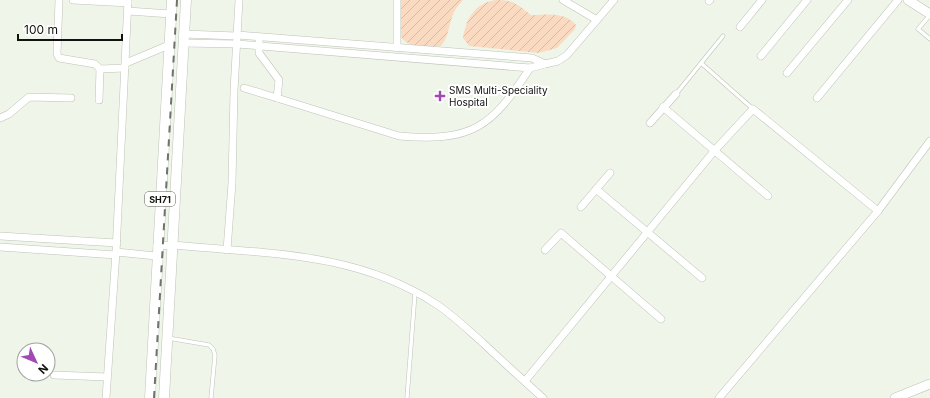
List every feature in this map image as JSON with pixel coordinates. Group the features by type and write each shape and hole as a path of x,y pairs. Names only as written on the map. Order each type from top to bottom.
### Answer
{"main road":[{"name":"SH71","path":"150,398 172,0"},
{"name":"SH71","path":"164,398 186,0"}],"street":[{"path":"59,0 57,54 59,58 95,64 100,69 99,100"},
{"path":"73,0 128,2 117,243 106,398"},
{"path":"227,250 232,183 239,0"},
{"path":"396,48 397,0"},
{"path":"563,0 597,20"},
{"path":"183,39 530,68 558,61 567,55 614,0"},
{"path":"740,27 762,0"},
{"path":"761,56 807,0"},
{"path":"787,73 848,0"},
{"path":"817,98 898,0"},
{"path":"908,0 930,14"},
{"path":"128,11 172,14"},
{"path":"183,39 238,35 532,58 545,64"},
{"path":"259,37 259,53 279,80 277,98"},
{"path":"100,69 126,66 169,45"},
{"path":"456,63 457,53"},
{"path":"244,88 399,136 418,137 455,135 477,128 489,120 517,87 530,68"},
{"path":"650,123 676,94"},
{"path":"0,118 9,114 29,97 70,98"},
{"path":"663,107 768,196"},
{"path":"525,381 715,150 753,109 878,211"},
{"path":"719,398 878,211 930,141"},
{"path":"581,207 610,173"},
{"path":"596,189 702,278"},
{"path":"546,250 561,233 661,319"},
{"path":"0,236 117,243"},
{"path":"0,247 116,254 157,251 173,245 266,252 334,262 386,279 436,305 463,326 543,398"},
{"path":"56,375 107,377"},
{"path":"895,398 930,384"}],"lane":[{"path":"930,14 918,29 930,39"},
{"path":"676,94 723,36"},
{"path":"701,64 753,109"},
{"path":"407,398 415,293"},
{"path":"167,338 209,345 213,349 215,356 211,398"}],"shaded area":[{"path":"398,0 463,0 454,12 447,35 441,46 424,47 408,43 400,36"},
{"path":"495,0 515,3 531,15 549,14 561,16 572,21 576,25 575,29 557,48 539,53 469,46 463,38 466,25 472,13 482,5"}],"railway":[{"path":"154,398 177,0"}],"place":[{"name":"SMS Multi-Speciality Hospital","path":"440,96"}]}
